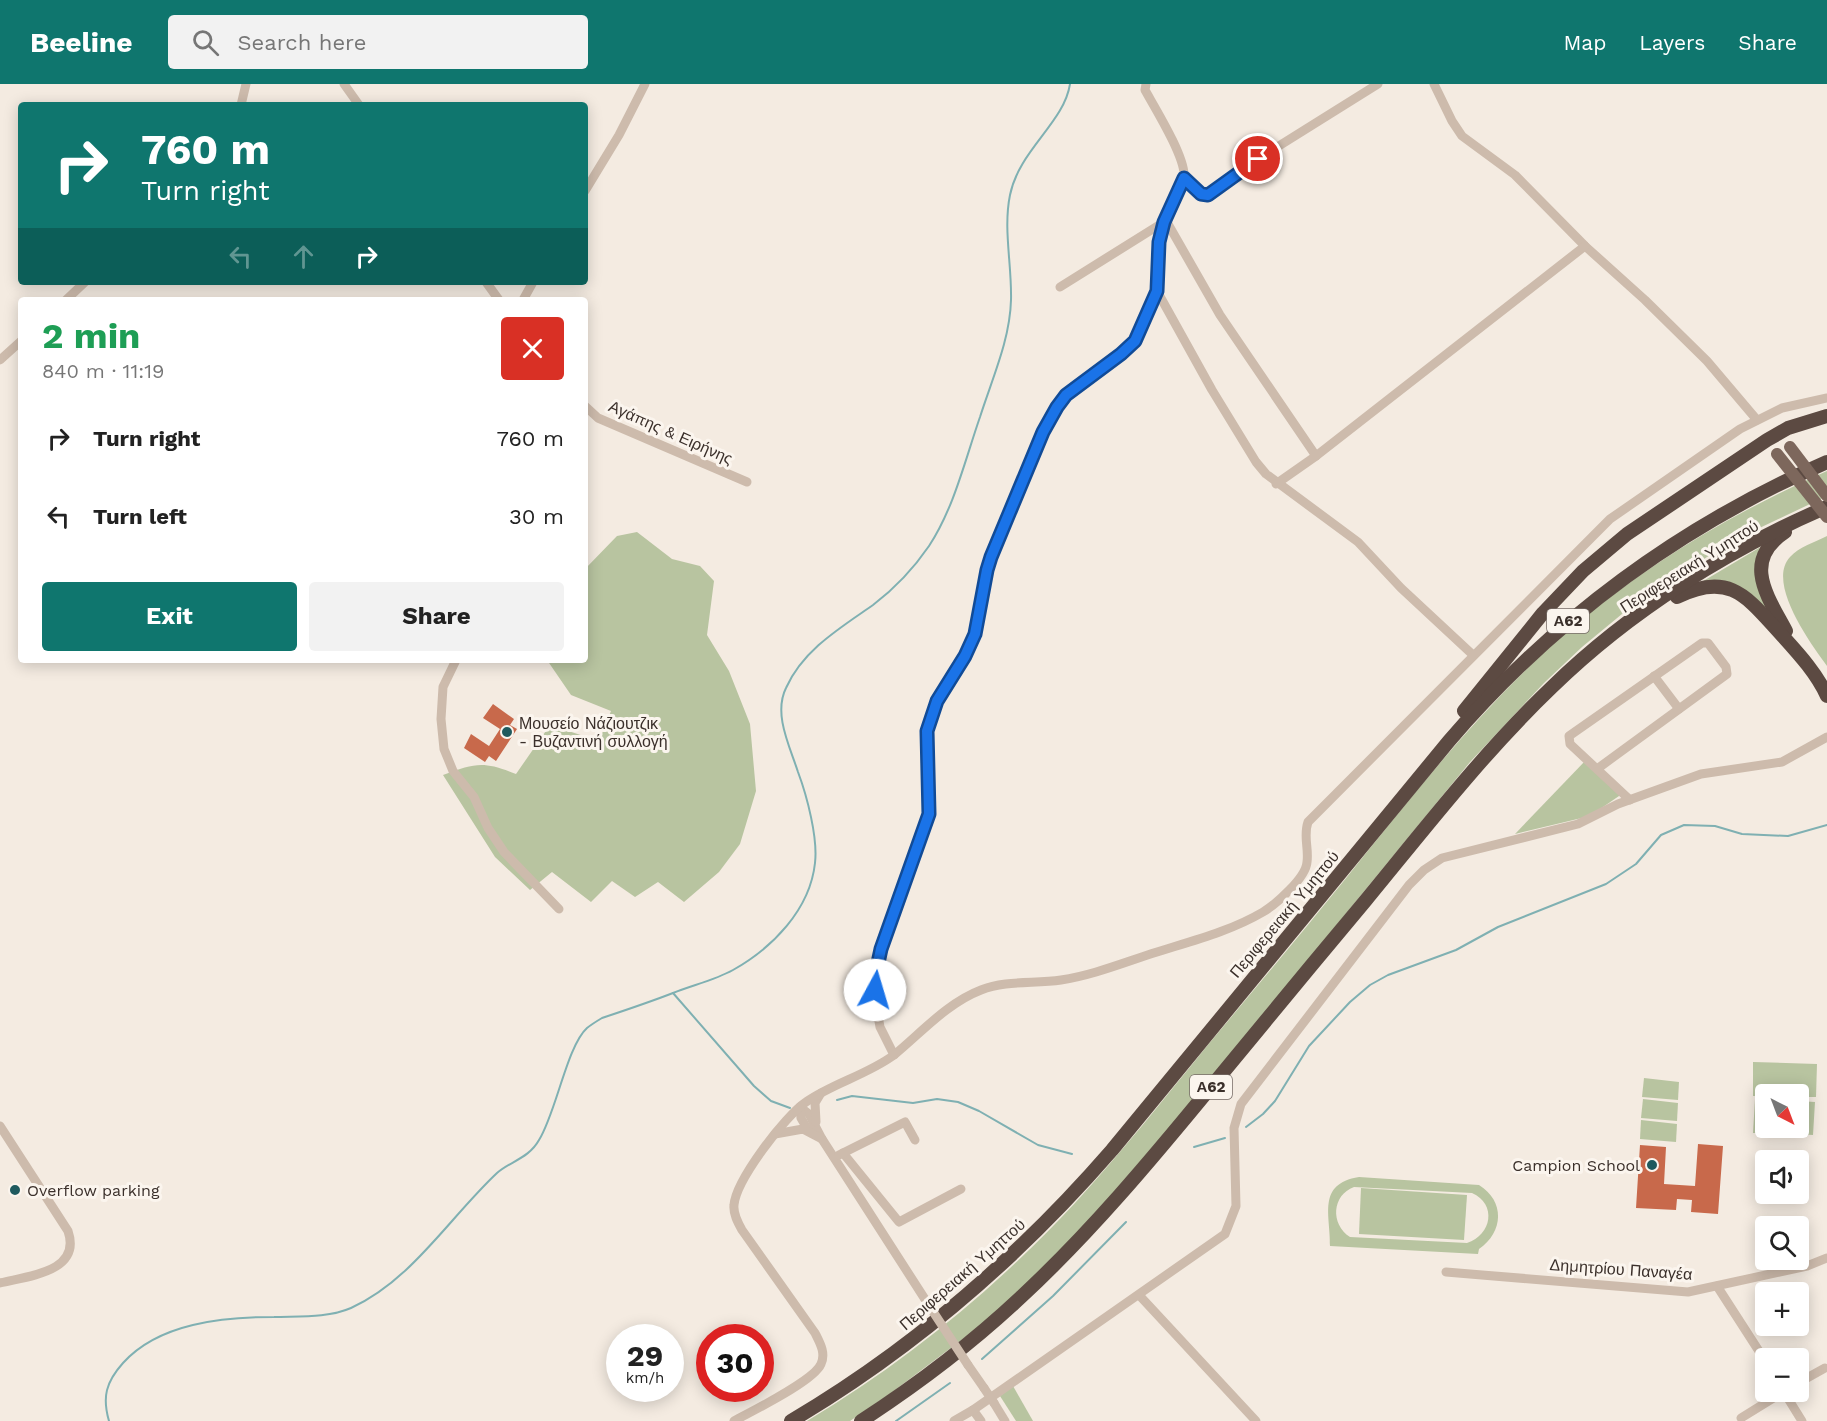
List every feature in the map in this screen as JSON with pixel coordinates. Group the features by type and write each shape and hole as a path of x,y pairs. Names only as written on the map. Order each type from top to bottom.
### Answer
{"highway":[{"path":"1402,798 1431,753 1486,682 1543,613 1583,571 1627,534 1752,449 1788,428 1827,416"},
{"name":"Περιφερειακή Υμηττού","path":"791,1421 866,1374 926,1330 983,1282 1050,1218 1112,1150 1402,798 1496,689 1546,640 1600,595 1700,527 1770,488 1827,462"},
{"path":"1796,650 1764,589 1762,564 1776,540 1826,507"},
{"name":"Περιφερειακή Υμηττού","path":"861,1421 924,1378 976,1336 1021,1297 1086,1231 1177,1128 1476,767 1554,684 1632,619 1668,594 1752,543 1826,507"},
{"path":"1632,619 1655,610 1688,591 1706,587 1722,587 1750,600 1796,650 1825,690"}],"main road":[{"path":"1790,447 1826,507"},
{"path":"1778,454 1826,507"}],"street":[{"path":"242,102 246,84"},
{"path":"344,84 357,102"},
{"path":"588,186 619,135 645,84"},
{"path":"894,1055 880,1027 875,977 881,949 929,814 927,731 937,701 965,656 975,634 987,570 1043,432 1066,395 1128,349 1135,341 1157,291 1159,242 1164,222 1184,178 1175,147 1145,90 1145,84"},
{"path":"1184,178 1201,194 1208,195 1267,153 1378,84"},
{"path":"1434,84 1462,136 1515,175 1585,246 1707,361 1757,420"},
{"path":"1060,287 1164,222"},
{"path":"1164,222 1168,224 1233,334 1316,456"},
{"path":"1276,484 1316,456 1585,246"},
{"path":"69,297 82,285"},
{"path":"488,285 498,297"},
{"path":"1157,291 1212,390 1256,462 1276,484 1317,510 1358,542 1401,588 1473,655"},
{"path":"0,360 18,344"},
{"path":"734,1421 810,1377 820,1366 822,1359 821,1344 815,1333 742,1230 735,1213 737,1194 775,1134 800,1107 821,1092 879,1065 955,1004 980,990 1001,984 1059,981 1084,976 1228,928 1263,911 1305,872 1307,862 1305,831 1308,822 1610,519 1740,429 1782,408 1827,398"},
{"name":"Αγάπης & Ειρήνης","path":"588,409 598,418 747,482"},
{"path":"1597,769 1727,674 1726,667 1710,644 1702,643 1569,736 1570,744 1630,800"},
{"path":"455,663 443,687 441,719 444,749 453,771 474,797 488,828 504,852 560,909"},
{"path":"1654,676 1679,709"},
{"path":"954,1421 1225,1234 1236,1206 1234,1128 1241,1104 1419,874 1442,858 1578,824 1630,800 1701,774 1782,762 1827,737"},
{"path":"812,1127 815,1103 821,1092"},
{"path":"800,1107 809,1114 812,1127 822,1139 899,1222 961,1189"},
{"path":"839,1155 904,1122 915,1140"},
{"path":"0,1126 68,1231 71,1245 65,1260 54,1269 0,1283"},
{"path":"775,1134 789,1129 812,1127"},
{"path":"839,1155 930,1307 1005,1421"},
{"name":"Δημητρίου Παναγέα","path":"1446,1272 1689,1292 1807,1266 1827,1258"},
{"path":"1717,1286 1757,1348"},
{"path":"1139,1295 1256,1421"},
{"path":"1809,1377 1826,1368"},
{"path":"1741,1418 1767,1402"},
{"path":"1790,1402 1802,1421"},
{"path":"973,1410 981,1421"}],"green space":[{"path":"1827,471 1827,496 1751,532 1707,557 1622,614 1544,683 1470,762 1194,1099 1090,1220 1016,1294 976,1329 850,1421 807,1421 880,1374 948,1322 1014,1265 1075,1203 1142,1126 1425,780 1538,658 1599,606 1660,561 1758,504"},
{"path":"637,532 672,559 700,566 714,581 707,635 729,671 750,724 756,791 740,844 719,872 684,902 658,882 635,897 612,881 591,902 552,872 530,890 495,857 443,775 479,765 487,765 516,774 550,725 599,741 611,711 571,695 549,663 588,663 588,566 617,536"},
{"path":"1827,536 1827,666 1802,629 1787,597 1783,582 1784,568 1790,557 1802,548"},
{"path":"1769,542 1762,554 1770,611 1700,583"},
{"path":"1586,760 1619,793 1619,796 1590,816 1515,834"},
{"path":"1753,1062 1817,1064 1816,1097 1809,1097 1809,1084 1755,1084 1755,1096 1753,1096"},
{"path":"1644,1078 1679,1082 1678,1100 1642,1097"},
{"path":"1643,1099 1678,1103 1677,1121 1641,1118"},
{"path":"1755,1099 1755,1133 1753,1133"},
{"path":"1809,1102 1815,1102 1813,1135 1809,1135"},
{"path":"1641,1120 1677,1124 1676,1142 1640,1139"},
{"path":"1359,1177 1479,1185 1493,1199 1497,1208 1497,1225 1487,1242 1479,1249 1478,1254 1330,1246 1328,1213 1331,1194 1345,1181","holes":["1354,1187 1472,1193 1485,1204 1488,1219 1482,1233 1467,1243 1350,1237 1339,1225 1337,1218 1336,1210 1341,1196"]},
{"path":"1361,1188 1467,1195 1464,1240 1359,1234"},
{"path":"1013,1386 1033,1421 1016,1421 1000,1396"}],"building":[{"name":"Μουσείο Νάζιουτζικ - Βυζαντινή συλλογή","path":"493,704 514,719 510,725 517,729 496,761 489,756 485,762 464,748 471,734 489,746 500,729 483,718"},
{"name":"Campion School","path":"1698,1144 1723,1146 1718,1214 1691,1212 1692,1200 1677,1199 1676,1210 1636,1208 1640,1145 1666,1147 1664,1184 1695,1186"}],"waterway":[{"path":"109,1421 106,1404 109,1383 123,1363 155,1339 173,1331 213,1321 333,1313 351,1308 373,1296 411,1265 497,1173 535,1146 551,1114 573,1049 587,1028 602,1018 711,980 733,970 762,951 787,926 806,896 812,880 816,853 805,793 784,730 782,698 793,674 812,651 896,585 929,546 938,531 958,483 1004,345 1011,300 1007,221 1010,195 1022,164 1059,111 1070,84"},
{"path":"1246,1127 1275,1101 1309,1046 1350,1002 1370,985 1388,975 1456,950 1498,927 1606,884 1636,864 1661,835 1684,825 1715,826 1742,834 1788,836 1827,825"},
{"path":"673,993 754,1086 771,1101 790,1108"},
{"path":"837,1100 852,1096 913,1103 937,1099 958,1102 979,1111 1038,1145 1072,1154"},
{"path":"1194,1147 1225,1138"},
{"path":"982,1359 1053,1296 1126,1222"},
{"path":"896,1421 950,1383"}],"place":[{"name":"Μουσείο Νάζιουτζικ - Βυζαντινή συλλογή","path":"507,732"},
{"name":"Campion School","path":"1652,1165"},
{"name":"Overflow parking","path":"15,1190"}],"route":[{"path":"875,990 875,977 881,949 906,873 929,814 927,731 937,701 965,656 975,634 987,570 1043,432 1066,395 1128,349 1135,341 1157,291 1159,242 1164,222 1184,178 1195,190 1208,195 1258,159"}]}
